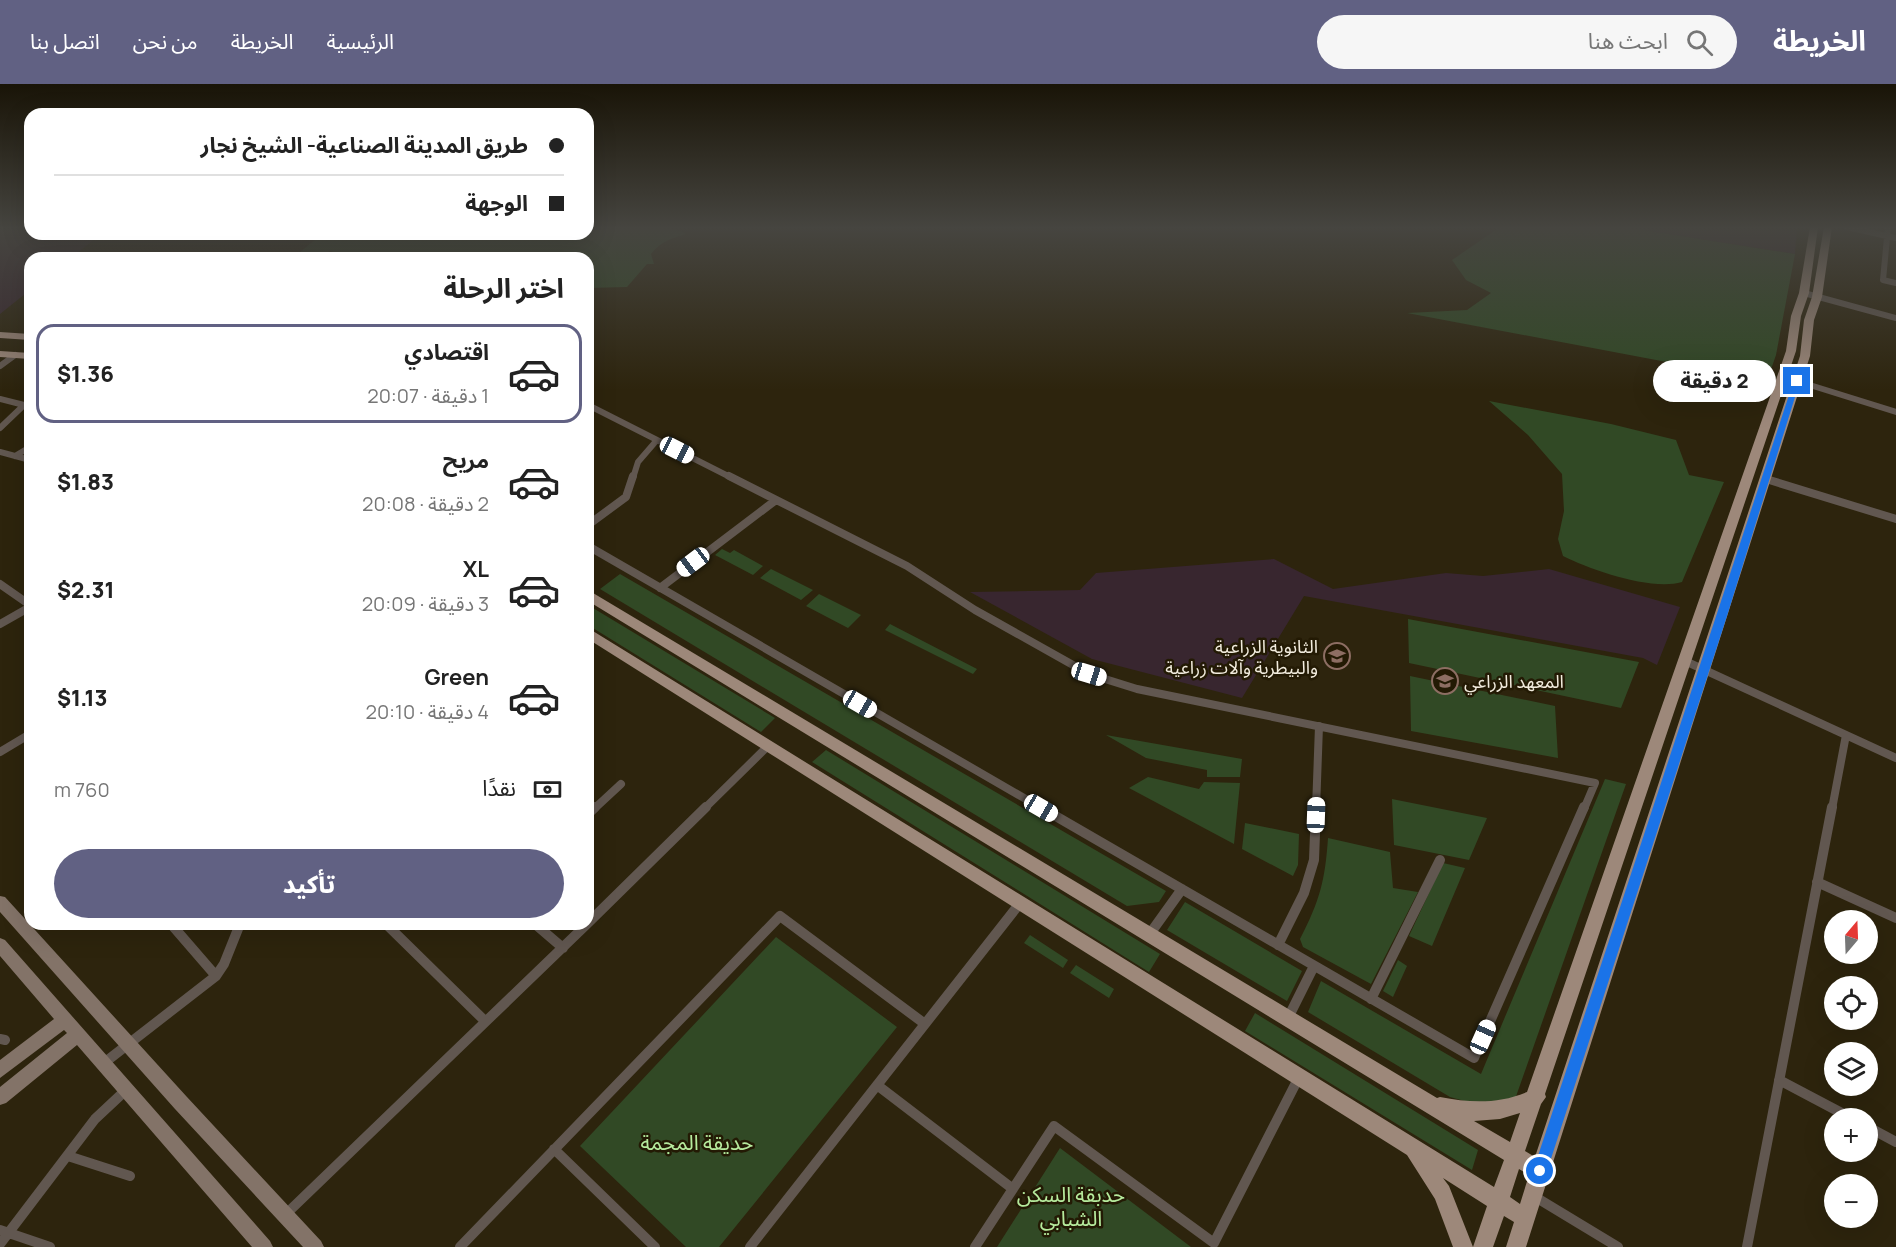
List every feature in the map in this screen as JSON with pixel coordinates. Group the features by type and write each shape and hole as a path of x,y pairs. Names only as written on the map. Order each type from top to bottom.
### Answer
{"main road":[{"path":"1516,1247 1554,1123 1805,356 1811,281"},
{"path":"1483,1247 1537,1097 1791,351 1796,316 1810,295 1814,281"},
{"path":"0,335 24,337"},
{"path":"0,354 24,356"},
{"path":"594,599 1540,1171"},
{"path":"594,637 1525,1218"},
{"path":"1430,1104 1485,1113 1514,1107 1537,1097"},
{"path":"1412,1147 1442,1193 1463,1247"}],"street":[{"path":"1810,295 1896,318"},
{"path":"0,366 15,355"},
{"path":"1797,381 1896,412"},
{"path":"0,399 24,405 0,428"},
{"path":"594,408 907,566 975,610 1089,674 1137,689 1595,783 1474,1058 594,550"},
{"path":"594,520 626,496 639,462 657,440"},
{"path":"15,456 24,451"},
{"path":"0,452 24,458"},
{"path":"1766,479 1896,519"},
{"path":"660,588 776,500"},
{"path":"0,584 24,602"},
{"path":"0,624 24,610"},
{"path":"1685,661 1896,758"},
{"path":"1278,945 1304,893 1314,860 1319,726"},
{"path":"1747,1247 1845,735"},
{"path":"0,752 24,738"},
{"path":"594,918 768,746"},
{"path":"594,809 621,784"},
{"path":"1371,999 1440,860"},
{"path":"1817,882 1896,918"},
{"path":"1149,935 1182,889"},
{"path":"0,902 24,929"},
{"path":"750,1247 1020,903"},
{"path":"460,1247 780,916 925,1024"},
{"path":"25,930 128,1046 315,1247"},
{"path":"176,930 216,976"},
{"path":"104,1064 216,976 224,964 238,930"},
{"path":"392,930 485,1021"},
{"path":"542,930 563,948"},
{"path":"285,1215 582,930"},
{"path":"0,945 259,1245"},
{"path":"1288,1018 1314,966"},
{"path":"0,1070 65,1020"},
{"path":"0,1097 78,1034"},
{"path":"975,1247 1054,1126 1213,1245 1299,1077"},
{"path":"1779,1080 1832,1108"},
{"path":"877,1085 1013,1189"},
{"path":"0,1244 4,1231 68,1156 95,1119 126,1090"},
{"path":"1878,1132 1896,1142"},
{"path":"554,1149 655,1247"},
{"path":"68,1156 130,1176"},
{"path":"1532,1195 1618,1247"},
{"path":"4,1231 50,1247"}],"shaded area":[{"path":"0,281 24,281 24,295 0,314"},
{"path":"1274,559 1333,589 1446,573 1483,576 1549,569 1680,607 1657,665 1643,658 1304,596 1242,698 1092,659 970,592 1080,590 1096,573"}],"green space":[{"path":"594,281 632,281 627,287 594,288"},
{"path":"1468,281 1790,281 1776,355 1767,381 1407,313 1467,310 1491,293"},
{"path":"1489,401 1611,424 1676,440 1689,475 1724,482 1682,582 1654,584 1621,578 1563,556 1558,539 1564,511 1562,474 1528,435"},
{"path":"722,549 730,553 734,550 763,566 753,575 715,555"},
{"path":"771,569 813,590 801,600 760,578"},
{"path":"620,574 1166,891 1159,902 1127,906 600,589"},
{"path":"819,594 861,615 848,628 806,606"},
{"path":"594,609 775,718 761,732 594,629"},
{"path":"1408,619 1639,662 1621,708 1409,663"},
{"path":"890,624 977,669 973,674 885,630"},
{"path":"1410,676 1555,706 1558,758 1411,731"},
{"path":"1106,735 1242,759 1240,777 1207,777 1207,770 1146,758"},
{"path":"826,750 1160,954 1149,972 812,762"},
{"path":"1148,777 1199,789 1204,782 1240,783 1234,844 1129,788"},
{"path":"1605,779 1626,784 1513,1105 1486,1107 1450,1097 1308,1012 1321,981 1481,1074"},
{"path":"1392,799 1487,818 1469,860 1394,845"},
{"path":"1245,823 1299,834 1298,865 1293,876 1242,849"},
{"path":"1328,838 1390,852 1393,888 1418,892 1371,984 1303,947 1300,939 1320,890"},
{"path":"1443,863 1465,868 1432,946 1409,936"},
{"path":"1185,902 1302,971 1287,1001 1167,930"},
{"path":"1030,935 1068,960 1063,968 1024,943"},
{"name":"حديقة المجمة","path":"776,937 897,1027 719,1247 686,1247 580,1146"},
{"path":"1398,960 1407,966 1393,997 1383,991"},
{"path":"1076,965 1114,989 1109,998 1070,973"},
{"path":"1255,1013 1478,1150 1472,1170 1245,1031"},
{"name":"حدبقة السكن الشبابي","path":"1060,1148 1191,1247 997,1247"}],"place":[{"name":"الثانوية الزراعية والبيطرية وآلات زراعية","path":"1337,656"},
{"name":"المعهد الزراعي","path":"1445,681"}],"route":[{"path":"1540,1171 1797,381"}]}
